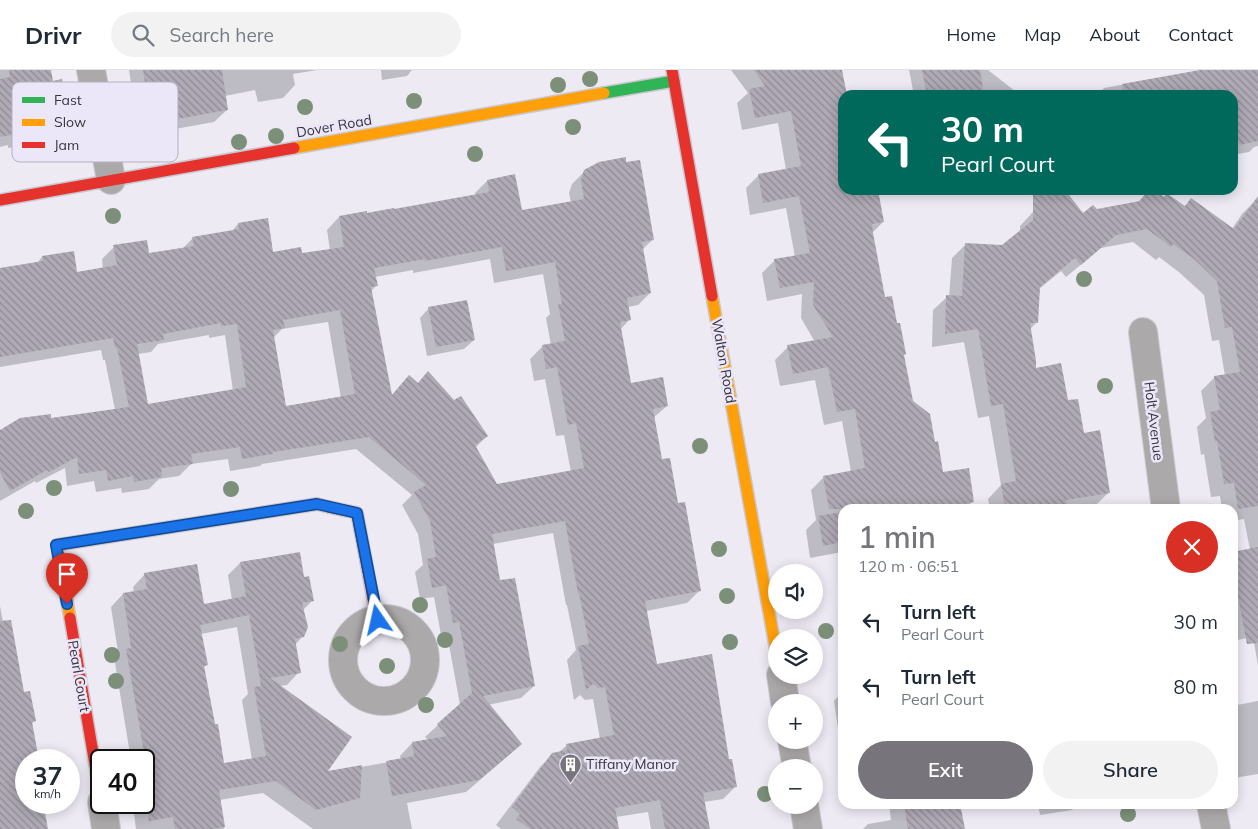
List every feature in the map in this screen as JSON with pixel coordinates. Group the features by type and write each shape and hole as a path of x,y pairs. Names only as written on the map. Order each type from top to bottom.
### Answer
{"street":[{"name":"Dover Road","path":"0,200 673,76"},
{"name":"Walton Road","path":"673,76 772,629"},
{"path":"109,162 112,180"},
{"name":"Holt Avenue","path":"1143,332 1165,504"},
{"name":"Pearl Court","path":"92,749 56,545 317,504 357,513 378,620"},
{"path":"1212,809 1216,829"},
{"name":"Pearl Court","path":"103,814 106,829"},
{"path":"806,814 808,829"}],"building":[{"path":"9,70 51,70 53,81 62,79 63,82 12,82 12,135 0,137 0,79 10,77"},
{"path":"143,70 222,70 228,110 178,119 178,82 145,82"},
{"path":"754,70 842,70 846,90 838,90 838,195 879,195 884,222 872,224 873,233 885,297 892,296 897,323 900,323 913,401 930,414 935,442 938,441 943,472 969,468 974,502 964,504 838,504 838,509 829,509 823,476 865,468 855,409 837,412 828,367 793,374 787,345 833,337 813,305 814,282 780,288 774,259 810,253 799,196 763,203 758,174 801,166 791,111 755,118 749,89 765,86"},
{"path":"922,70 980,70 983,90 926,90"},
{"path":"1200,70 1258,70 1258,141 1239,145 1238,90 1123,90 1122,84"},
{"path":"626,157 626,162 640,160 654,240 642,242 651,293 627,298 631,320 620,322 631,383 663,377 668,406 653,409 662,459 670,458 678,503 685,502 701,591 645,601 657,664 712,654 729,759 732,759 737,787 703,793 710,829 665,829 660,800 615,808 619,829 530,829 516,819 520,814 512,807 552,753 567,750 566,744 614,735 605,687 598,688 593,684 586,690 578,646 589,644 565,521 492,534 500,580 515,578 535,686 483,696 522,744 479,780 392,796 386,761 414,756 412,742 447,736 437,724 472,693 459,622 453,623 446,585 432,588 427,559 436,557 430,521 414,492 426,485 369,437 273,452 273,454 242,459 240,447 191,454 193,464 161,468 162,477 134,482 133,476 108,481 106,470 79,474 77,457 49,472 47,470 10,491 0,472 0,430 20,418 51,414 51,418 129,407 117,348 115,348 113,338 0,357 0,268 43,261 42,256 74,251 77,272 117,265 113,245 147,240 149,253 194,246 192,237 239,229 238,223 268,218 273,252 301,247 302,253 344,247 339,216 394,209 489,192 487,180 515,174 522,210 584,199 581,180 584,170 599,162","holes":["502,247 506,271 555,262 562,304 558,304 565,341 542,345 546,369 557,367 568,425 576,423 584,468 497,484 475,445 488,436 461,396 454,400 428,371 418,383 409,375 392,395 371,287 378,286 374,268 425,259 425,261","340,310 355,394 286,406 273,330 285,328 283,320","221,323 221,326 237,324 246,387 148,404 137,344 164,340 163,334"]},
{"path":"1033,195 1069,195 1083,213 1093,205 1097,209 1140,201 1144,195 1161,195 1164,197 1169,195 1185,206 1191,198 1234,229 1258,196 1258,506 1238,509 1234,483 1224,484 1217,441 1215,442 1210,412 1220,410 1214,376 1240,372 1232,327 1225,328 1217,281 1194,259 1173,244 1171,247 1147,229 1116,235 1081,265 1075,258 1040,287 1038,323 1030,323 1036,368 1061,363 1068,400 1078,399 1084,433 1100,430 1110,493 1066,500 1066,504 1004,504 1001,484 1016,481 1003,404 991,406 978,329 945,334 946,295 962,296 965,243 1002,245 1033,220"},
{"path":"467,300 475,340 436,347 428,307"},
{"path":"838,513 838,543 823,546 818,516"},
{"path":"1258,547 1258,643 1247,644 1238,597 1238,551"},
{"path":"300,552 304,577 309,576 314,601 302,603 308,627 304,637 295,639 301,673 270,678 352,737 328,771 362,765 360,798 316,810 276,781 219,790 225,827 213,829 175,829 173,817 149,821 148,814 155,814 155,749 143,749 126,649 131,648 123,593 147,589 144,573 197,564 204,604 246,596 240,562","holes":["249,615 261,686 254,687 266,756 224,763 218,724 215,724 204,666 208,665 200,625"]},
{"path":"11,620 24,692 30,691 36,721 32,722 37,749 15,749 15,814 45,814 48,829 0,829 0,621"},
{"path":"905,809 961,809 965,829 908,829"}],"traffic: fast":[{"path":"604,93 674,81"}],"traffic: slow":[{"path":"294,148 604,93"},
{"path":"712,296 772,629"},
{"path":"70,618 57,545 317,504 329,507"}],"traffic: jam":[{"path":"672,70 712,296"},
{"path":"0,200 294,148"},
{"path":"329,507 357,513 377,620"},
{"path":"70,618 92,749"}],"place":[{"name":"Tiffany Manor","path":"570,783"}],"route":[{"path":"67,604 56,545 317,504 357,513 378,620"}]}
